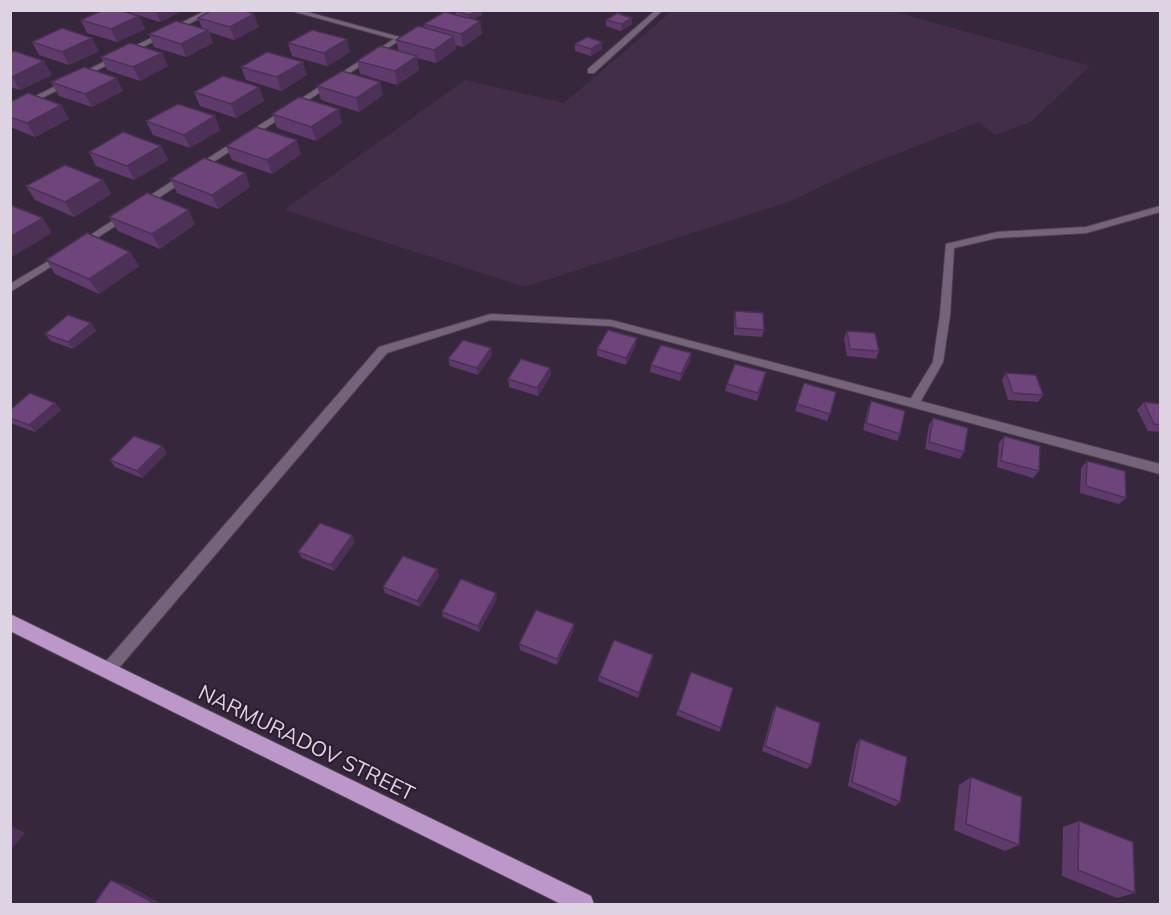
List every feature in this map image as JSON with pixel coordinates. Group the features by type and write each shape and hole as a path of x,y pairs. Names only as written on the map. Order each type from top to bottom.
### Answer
{"main road":[{"name":"NARMURADOV STREET","path":"10,622 583,904"}],"street":[{"path":"10,112 213,10"},
{"path":"10,289 400,38 291,10"},
{"path":"591,71 660,10"},
{"path":"914,403 938,362 945,315 949,246 997,235 1086,230 1161,209"},
{"path":"107,671 383,350 491,317 611,323 1161,469"}],"shaded area":[{"path":"672,11 892,11 1090,66 1031,122 995,135 979,122 860,168 791,201 525,287 284,210 465,80 564,103"}],"building":[{"path":"103,10 119,10 139,16 111,29 81,20"},
{"path":"212,10 241,10 254,14 230,27 198,18"},
{"path":"455,10 478,10 469,15 455,11"},
{"path":"444,12 480,21 461,34 424,24"},
{"path":"617,13 632,18 622,24 606,20"},
{"path":"176,21 208,30 181,44 149,34"},
{"path":"418,26 454,36 434,50 396,40"},
{"path":"62,28 92,38 62,52 32,42"},
{"path":"312,30 347,39 324,53 288,43"},
{"path":"587,37 602,42 591,49 575,44"},
{"path":"130,43 162,53 133,67 101,57"},
{"path":"380,46 417,56 395,71 357,61"},
{"path":"14,51 44,61 12,77 10,76 10,53"},
{"path":"267,52 303,62 277,77 241,67"},
{"path":"84,67 117,78 85,94 51,82"},
{"path":"342,71 380,82 356,98 317,86"},
{"path":"223,76 259,87 231,104 194,92"},
{"path":"28,93 61,105 27,123 10,117 10,102"},
{"path":"299,97 339,109 311,127 272,114"},
{"path":"178,104 215,116 184,135 146,121"},
{"path":"256,127 297,140 267,160 226,146"},
{"path":"123,132 161,146 127,166 89,152"},
{"path":"204,158 245,173 212,195 170,179"},
{"path":"65,165 103,180 65,202 26,186"},
{"path":"147,193 189,210 152,234 109,217"},
{"path":"10,205 43,218 10,237"},
{"path":"87,233 130,252 89,279 46,260"},
{"path":"735,311 763,313 764,330 736,328"},
{"path":"68,315 91,323 68,342 45,334"},
{"path":"608,330 637,338 626,358 597,349"},
{"path":"847,331 875,333 879,351 850,349"},
{"path":"463,340 491,348 477,368 448,359"},
{"path":"661,345 691,353 681,374 651,365"},
{"path":"521,359 550,368 537,388 508,379"},
{"path":"735,364 766,372 758,393 727,384"},
{"path":"1006,373 1036,375 1043,395 1013,393"},
{"path":"804,383 836,392 830,414 797,404"},
{"path":"30,393 55,403 29,425 10,418 10,410"},
{"path":"871,401 905,411 900,434 866,423"},
{"path":"1144,402 1161,404 1161,425 1154,424"},
{"path":"933,418 968,428 964,452 929,442"},
{"path":"134,436 162,446 137,471 110,460"},
{"path":"1004,436 1040,446 1039,471 1001,461"},
{"path":"1087,461 1125,471 1126,498 1086,486"},
{"path":"320,523 352,535 331,565 298,552"},
{"path":"403,556 437,569 417,601 383,587"},
{"path":"461,579 496,593 478,626 442,612"},
{"path":"536,610 574,624 557,659 519,644"},
{"path":"614,640 653,655 639,693 599,676"},
{"path":"691,672 733,688 721,728 678,710"},
{"path":"776,706 820,723 811,765 765,746"},
{"path":"860,739 907,757 900,802 852,782"},
{"path":"971,777 1022,797 1019,845 966,824"},
{"path":"1079,821 1133,842 1135,893 1078,870"},
{"path":"111,880 152,902 150,904 94,904"}]}
